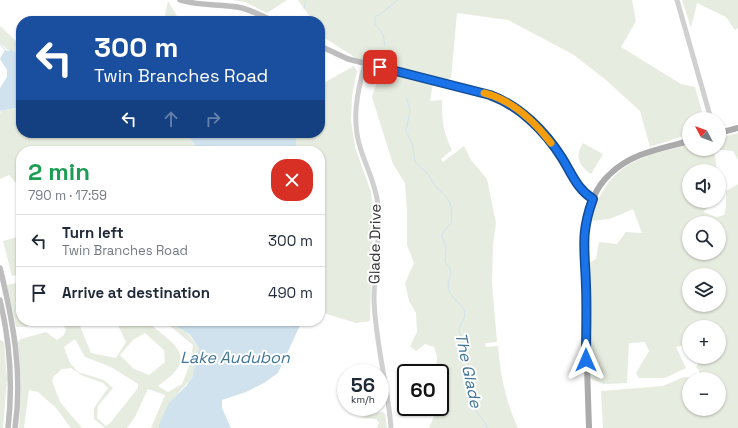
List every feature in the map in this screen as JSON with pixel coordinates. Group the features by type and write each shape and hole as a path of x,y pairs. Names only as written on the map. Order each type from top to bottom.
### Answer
{"main road":[{"path":"180,0 198,4 241,8 263,16"},
{"path":"325,48 348,59 490,95 506,102 539,128 562,158 579,188 593,199"},
{"path":"726,131 738,128"},
{"path":"590,428 586,376 586,286 583,241 586,219 600,185 608,175 632,158 682,143"},
{"path":"0,268 12,320 17,352 18,392 15,428"},
{"path":"0,300 6,326 10,365 11,389 8,428"}],"street":[{"path":"677,0 709,112"},
{"name":"Glade Drive","path":"365,64 356,103 356,124 359,144 372,181 378,204 379,223 374,300 391,428"}],"shaded area":[{"path":"232,0 287,0 267,13 245,2"},
{"path":"298,0 632,0 636,21 621,47 681,84 695,87 702,112 682,112 682,136 650,147 640,111 606,80 574,55 508,20 457,13 451,78 433,83 430,101 442,100 444,126 452,150 441,159 443,162 464,146 471,160 487,179 496,223 493,245 492,283 497,342 485,343 486,347 498,346 504,388 510,409 518,428 429,428 434,416 449,416 449,364 437,364 437,357 434,347 425,344 416,351 410,346 417,332 416,313 409,301 405,283 414,263 407,245 405,183 393,164 372,97 377,82 363,71 365,64 325,38 325,16 309,16"},
{"path":"682,0 738,0 738,28 735,30 726,17 697,3 691,28"},
{"path":"168,1 177,16 165,16"},
{"path":"0,26 16,41 16,54 11,49 9,51 0,43"},
{"path":"354,66 357,71 352,96 351,121 355,147 371,192 373,218 370,321 356,323 325,314 325,146 297,146 296,138 325,138 325,82"},
{"path":"16,108 16,138 189,138 196,146 16,146 16,183 9,175 0,179 1,111"},
{"path":"738,133 738,160 733,151 726,150 726,136"},
{"path":"583,143 603,154 591,174 583,167 579,160 579,152"},
{"path":"682,146 682,156 715,156 716,164 682,164 682,208 707,208 703,212 714,216 682,216 682,260 726,260 726,216 720,216 724,215 726,208 726,191 738,184 738,428 603,428 601,391 663,386 682,378 682,416 726,416 726,372 699,372 696,367 698,364 726,364 726,320 682,320 682,346 676,347 682,360 682,364 684,364 686,368 665,378 639,378 636,373 649,351 645,342 629,343 627,383 604,384 589,378 587,264 596,259 599,242 617,244 626,232 642,233 633,209 610,219 590,221 597,202 605,187 615,176 626,166 653,154"},
{"path":"16,237 16,275 12,276 3,241"},
{"path":"16,283 16,326 28,326 16,327 7,285"},
{"path":"64,326 80,326 91,353 116,358 126,342 118,326 153,326 172,343 180,355 181,362 177,369 158,386 168,392 182,384 190,364 193,345 170,326 177,326 188,335 199,348 192,378 179,392 159,424 159,428 151,428 165,395 148,389 135,417 127,428 105,428 94,419 94,408 108,388 103,383 83,376 71,368 62,369 54,376 52,381 60,402 82,428 71,428 56,408 38,392 29,390 24,428 19,428 21,385 18,342 21,339 46,332 57,340 64,335 66,329","holes":["145,333 164,350 165,362 149,375 134,369 120,355 133,340","75,339 85,357 111,367 138,384 138,388 111,422 106,426 97,418 98,406 113,388 104,380 78,372 70,363 64,347"]},
{"path":"0,340 4,342 7,379 3,428 0,428"},
{"path":"366,416 385,416 387,428 377,428 379,422 376,419 361,418"}],"water":[{"path":"11,49 16,54 16,108 0,111 0,88 7,77 7,70 0,59 5,50 9,51"},
{"path":"189,138 296,138 297,146 196,146"},
{"name":"Lake Audubon","path":"176,326 300,326 278,373 264,383 246,392 222,400 222,408 231,428 159,428 159,424 169,403 192,378 199,348 190,335"}],"waterway":[{"path":"304,8 306,0"},
{"name":"The Glade","path":"385,46 383,34 376,25 375,19 376,16 398,0"},
{"path":"0,44 5,50"},
{"name":"The Glade","path":"406,97 410,110 406,131 413,146 416,163 427,173 436,187 446,196 452,211 451,223 442,235 446,248 445,262 451,271 448,286 449,291 462,307 465,314 459,331 469,357 467,370 471,386 477,400 476,409 487,428"}],"slow traffic":[{"path":"484,93 498,98 515,108 539,128 551,143"}],"route":[{"path":"380,67 490,95 506,102 539,128 555,147 579,188 593,199 586,219 583,241 586,286 586,360"}]}
